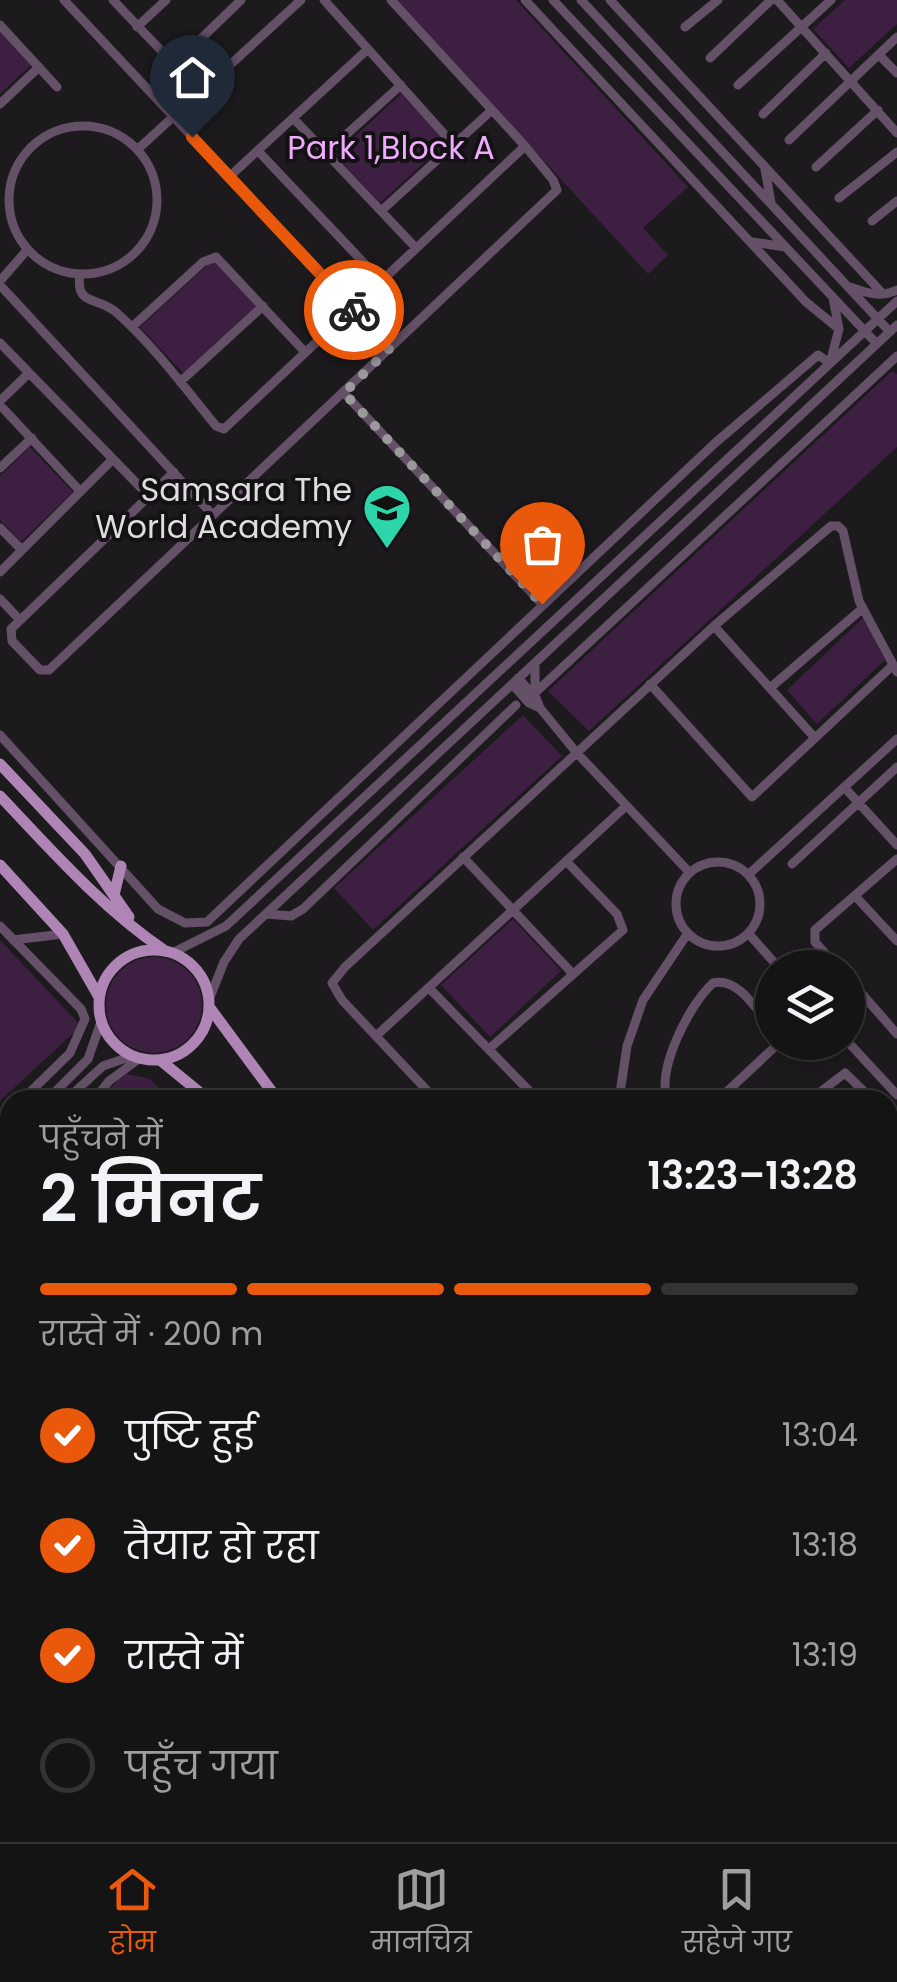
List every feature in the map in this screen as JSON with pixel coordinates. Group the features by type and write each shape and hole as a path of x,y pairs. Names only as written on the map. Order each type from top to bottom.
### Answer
{"main road":[{"path":"0,764 85,854 142,934"},
{"path":"0,796 69,868 142,934 199,970 210,1002 271,1090"},
{"path":"0,866 64,934 99,997 101,1022 115,1044 136,1057 160,1060 187,1050 202,1035 210,1002"},
{"path":"114,895 121,866"},
{"path":"99,997 110,970 122,960 145,950 169,951"},
{"path":"160,1060 197,1090"}],"street":[{"path":"64,0 390,348"},
{"path":"112,0 166,59 176,60 241,0"},
{"path":"137,27 166,0"},
{"path":"138,149 301,0"},
{"path":"324,0 454,144"},
{"path":"174,472 10,633 12,641 40,670 49,670 557,190 554,180 525,146 391,0"},
{"path":"525,0 806,302 839,329"},
{"path":"553,0 864,331 887,335"},
{"path":"490,704 516,705 535,700 897,354 878,319 581,0"},
{"path":"610,0 883,294"},
{"path":"685,27 718,0"},
{"path":"710,58 774,0 897,133"},
{"path":"738,86 828,1"},
{"path":"0,25 57,87"},
{"path":"789,140 897,37"},
{"path":"229,177 368,48"},
{"path":"762,114 826,54"},
{"path":"879,54 897,73"},
{"path":"0,104 39,67"},
{"path":"326,153 401,85"},
{"path":"381,211 492,110"},
{"path":"816,167 878,110"},
{"path":"293,118 416,248"},
{"path":"75,125 109,130 138,149 151,168 157,188 157,210 151,231 139,250 122,264 102,272 80,274 51,268 27,250 14,230 8,208 9,184 18,162 32,144 75,125"},
{"path":"80,274 80,295 114,310 216,426 224,429 525,146"},
{"path":"258,151 381,282"},
{"path":"840,198 897,152"},
{"path":"764,167 772,204"},
{"path":"872,221 897,201"},
{"path":"751,242 784,246"},
{"path":"27,250 0,283 211,513"},
{"path":"132,328 212,257 220,260 304,352"},
{"path":"847,286 870,294 897,290"},
{"path":"830,363 839,329 833,298"},
{"path":"169,951 226,926 897,302"},
{"path":"180,382 263,306"},
{"path":"210,1002 224,962 239,939 887,335"},
{"path":"0,343 149,496"},
{"path":"0,735 162,912 194,924 213,918 714,444 818,354 830,363"},
{"path":"29,373 0,403 80,491"},
{"path":"344,393 542,604"},
{"path":"0,468 32,438"},
{"path":"714,444 738,448"},
{"path":"701,456 707,476"},
{"path":"0,572 114,459"},
{"path":"427,1090 336,992 334,978 462,857 650,684 714,626 831,526 843,531 863,608 895,668 752,797 650,684"},
{"path":"0,528 20,549"},
{"path":"0,599 20,620"},
{"path":"770,688 863,608"},
{"path":"714,626 815,738"},
{"path":"535,663 535,700"},
{"path":"515,681 690,872"},
{"path":"266,914 291,916 303,909 516,705"},
{"path":"749,874 897,739"},
{"path":"792,864 897,767"},
{"path":"844,788 897,846"},
{"path":"376,1036 626,806"},
{"path":"462,857 572,973"},
{"path":"822,950 813,935 897,859"},
{"path":"489,1049 620,934 623,924 617,914 566,861"},
{"path":"713,862 738,866 749,874 756,885 760,910 748,933 725,945 699,941 688,933 676,910 677,896 690,872 713,862"},
{"path":"260,873 262,893"},
{"path":"856,897 897,941"},
{"path":"0,926 81,1009 85,1019 74,1048 32,1090"},
{"path":"620,1090 627,1046 642,1000 688,933"},
{"path":"748,933 763,950"},
{"path":"13,940 64,934"},
{"path":"665,1090 676,1039 713,983 724,980 735,985 755,1008"},
{"path":"429,988 528,1090"},
{"path":"865,997 897,1034"},
{"path":"56,1090 88,1059 101,1022"},
{"path":"77,1090 102,1066 136,1057"},
{"path":"101,1090 136,1057"},
{"path":"729,1090 761,1060"},
{"path":"864,1060 892,1090"},
{"path":"823,1090 845,1073 863,1090"}],"green space":[{"path":"396,0 516,0 688,187 643,228 668,255 648,274"},
{"path":"845,0 897,0 897,24 849,68 813,29"},
{"path":"0,31 31,65 0,94"},
{"name":"Park 1,Block A","path":"401,94 447,142 380,203 335,155"},
{"path":"214,259 257,305 183,373 140,327"},
{"path":"892,371 897,374 897,447 589,731 548,691"},
{"path":"30,447 73,492 21,542 0,520 0,476"},
{"path":"863,618 885,660 817,724 787,690"},
{"path":"523,715 562,756 373,930 334,888"},
{"path":"513,919 561,971 490,1037 441,985"},
{"path":"0,940 81,1026 12,1090 0,1090"},
{"path":"145,957 163,957 181,965 194,978 202,1005 199,1024 181,1045 163,1053 145,1053 127,1045 114,1032 106,1014 106,996 114,978 127,965"},
{"path":"123,1073 150,1079 160,1090 109,1090"}],"way so far":[{"path":"354,310 390,348 344,393 542,604"}],"place":[{"name":"Samsara The World Academy","path":"387,550"}],"route":[{"path":"192,137 354,310"}]}
